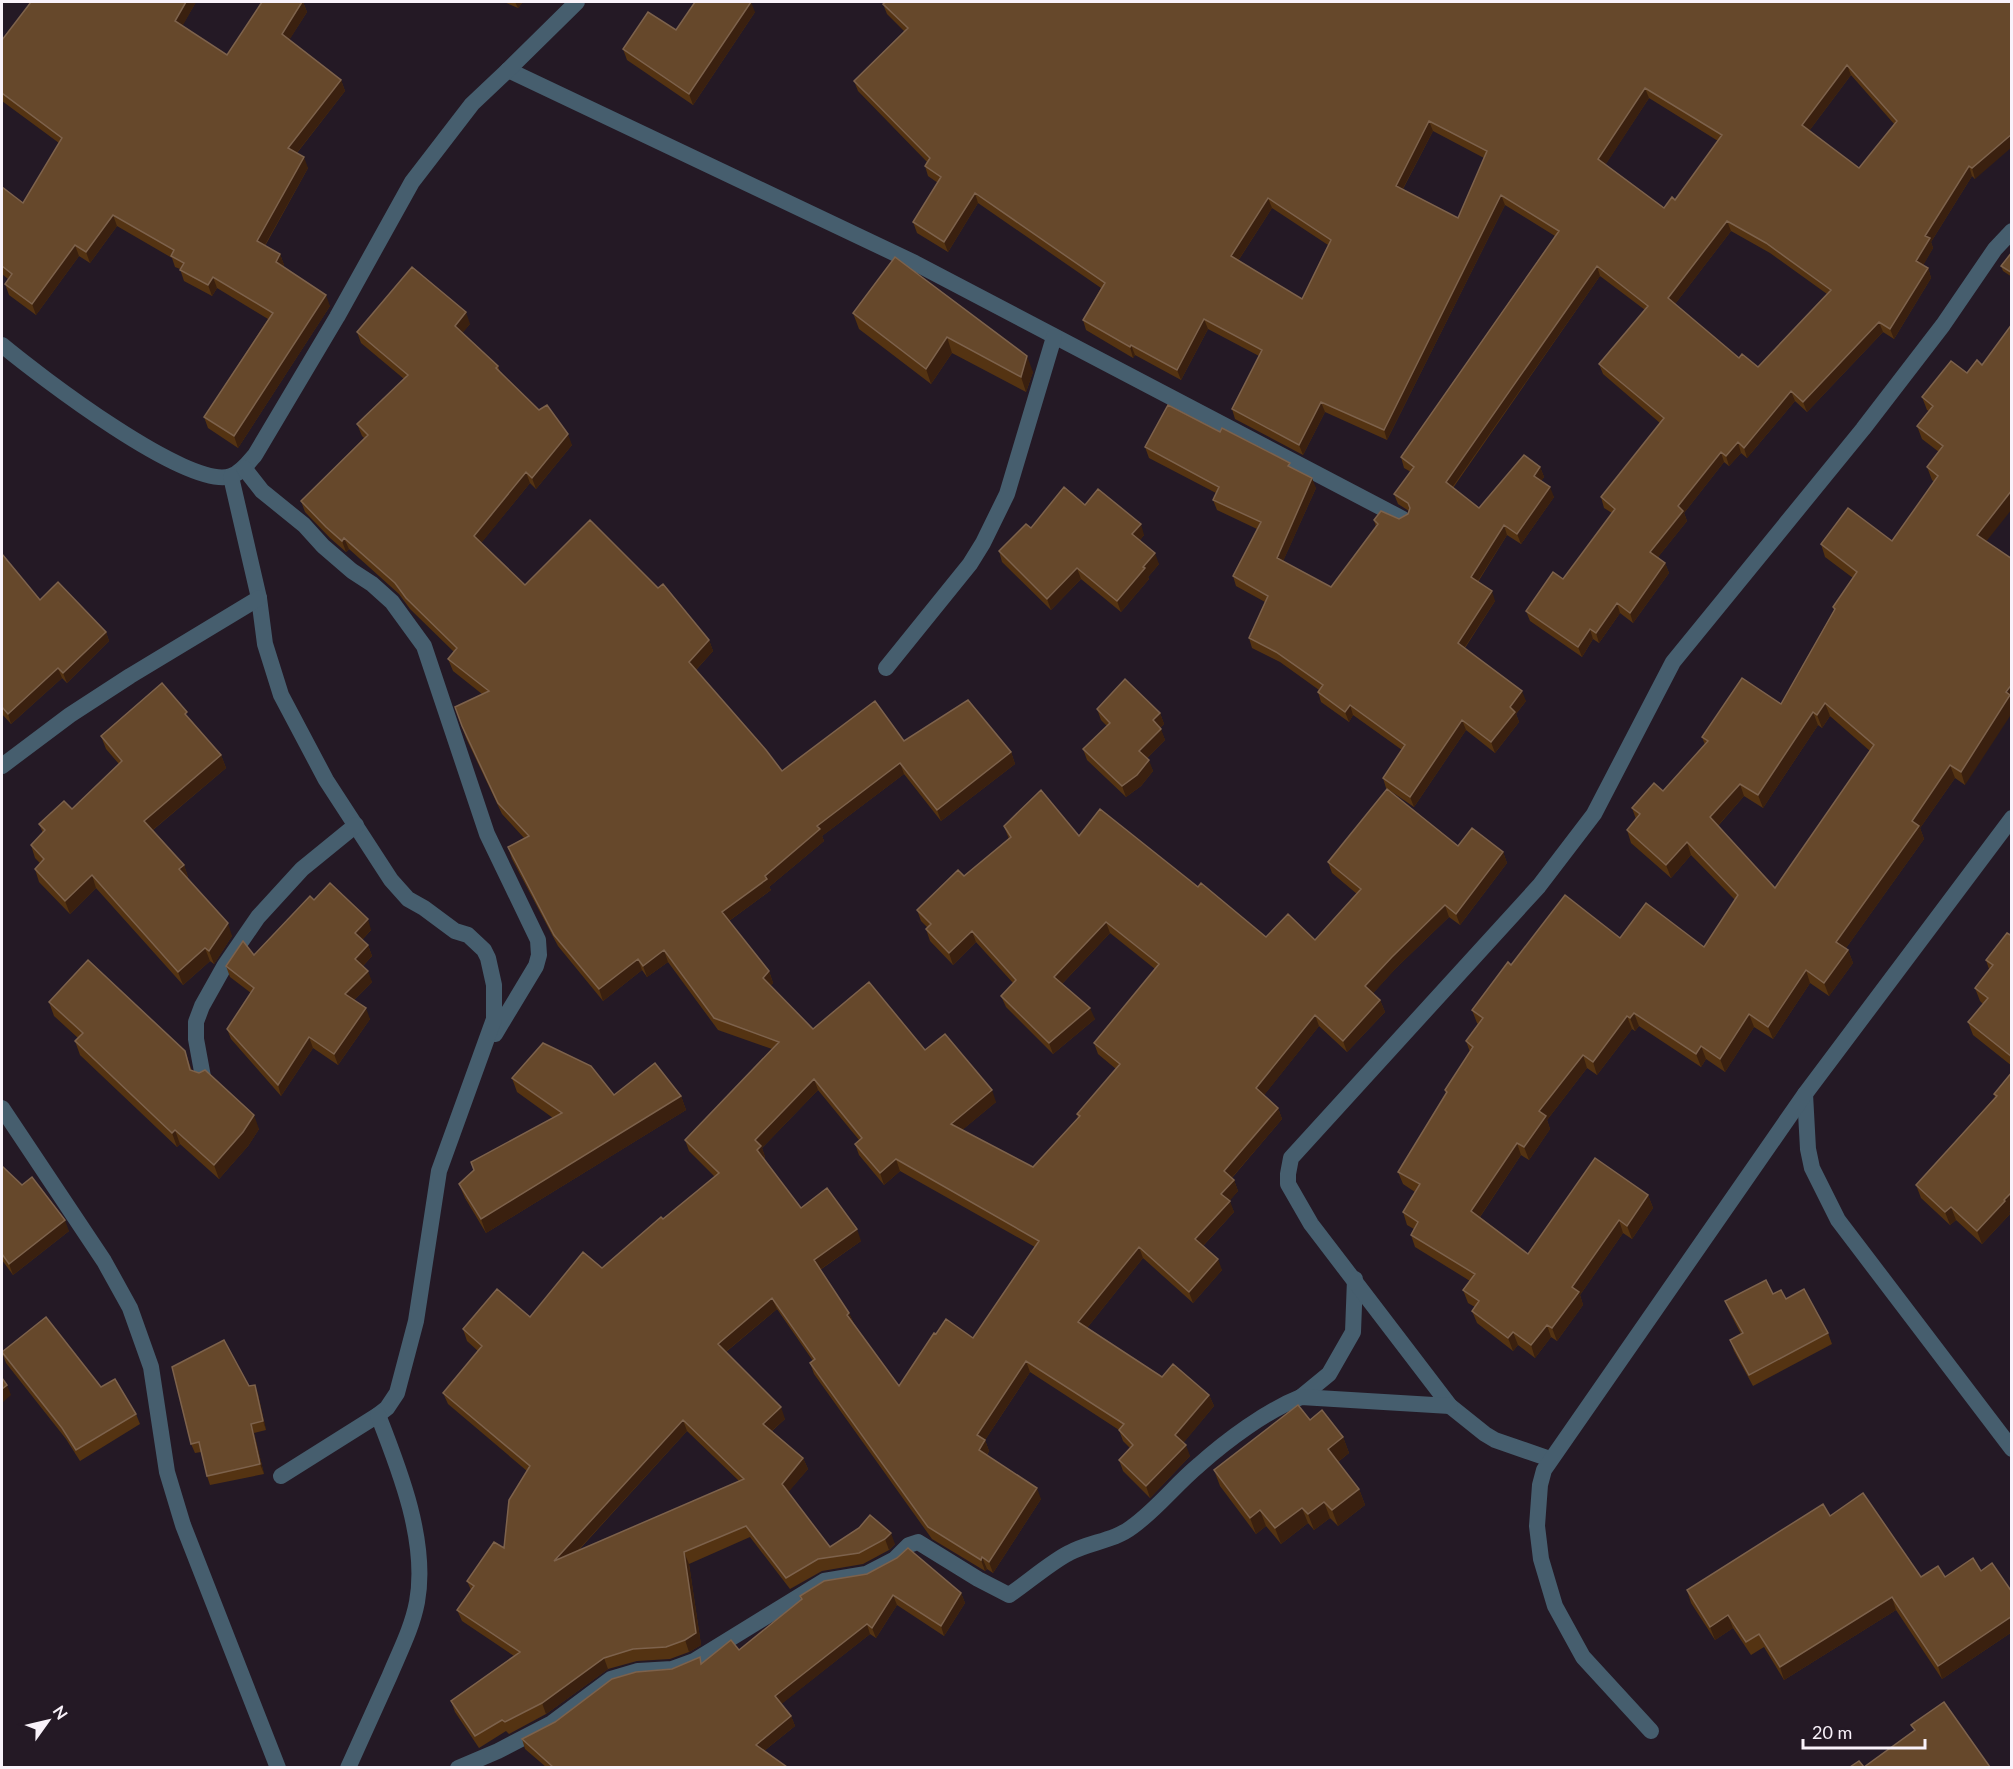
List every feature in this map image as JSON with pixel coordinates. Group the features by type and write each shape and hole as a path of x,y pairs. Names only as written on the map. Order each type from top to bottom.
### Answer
{"street":[{"path":"2,345 85,408 147,449 196,471 216,477 238,472 255,455 337,317 412,182 472,104 577,2"},
{"path":"508,70 915,263 1403,519"},
{"path":"1550,1459 1495,1440 1450,1406 1311,1224 1288,1184 1291,1158 1539,886 1594,813 1673,662 1863,429 1943,326 1995,249 2012,231"},
{"path":"886,668 970,564 983,543 1007,494 1054,337"},
{"path":"238,472 265,644 281,695 326,780 392,880 408,899 455,931 468,935 484,950 494,985 494,1019 439,1171 416,1321 397,1393 387,1408 378,1415 281,1476"},
{"path":"238,472 304,525 323,546 392,602 424,646 487,834 538,940 539,955 536,966 482,1055"},
{"path":"2,766 80,708 259,598"},
{"path":"1651,1731 1583,1657 1555,1606 1541,1559 1537,1526 1540,1485 1544,1470 1805,1094 2012,818"},
{"path":"203,1077 196,1039 196,1022 225,964 258,917 303,868 356,825"},
{"path":"1805,1094 1808,1149 1812,1168 1838,1220 2012,1449"},
{"path":"2,1108 104,1261 129,1308 151,1367 167,1472 183,1525 278,1767"},
{"path":"458,1767 498,1751 552,1723 611,1679 638,1671 672,1669 694,1661 824,1581 866,1574 895,1559 909,1545 918,1542 978,1579 1010,1595 1069,1553 1129,1530 1148,1515 1198,1465 1261,1418 1301,1397 1329,1374 1353,1332 1355,1279"},
{"path":"1301,1397 1450,1406"},
{"path":"348,1767 411,1628 418,1600 419,1567 414,1524 398,1465 378,1415"}],"building":[{"path":"31,2 186,2 175,21 227,55 262,2 302,2 282,34 341,80 288,148 304,157 257,241 280,254 276,262 326,295 234,436 204,417 273,313 213,277 208,285 180,270 184,263 171,256 174,250 113,215 86,252 75,245 32,304 5,284 12,274 2,266 2,187 23,203 62,138 2,93 2,40"},
{"path":"695,2 751,2 689,94 623,49 648,12 676,30"},
{"path":"886,2 2012,2 2012,134 1972,168 1969,166 1925,236 1930,238 1916,261 1928,268 1890,329 1879,322 1803,402 1791,391 1744,448 1738,442 1726,456 1721,452 1678,506 1683,511 1650,552 1665,563 1630,613 1617,603 1596,633 1590,629 1578,647 1526,611 1553,572 1563,579 1615,509 1601,497 1664,418 1599,364 1648,306 1597,266 1446,482 1479,508 1524,455 1540,467 1534,476 1550,487 1517,534 1504,525 1471,577 1492,591 1458,643 1522,691 1510,707 1515,712 1491,742 1462,720 1410,797 1383,778 1405,745 1350,705 1345,712 1318,692 1323,685 1276,652 1249,638 1268,596 1233,576 1261,522 1213,500 1219,487 1145,447 1168,405 1220,432 1222,428 1290,463 1288,466 1312,478 1277,558 1331,587 1378,524 1374,520 1381,511 1399,519 1408,514 1410,508 1408,503 1394,494 1414,467 1401,457 1559,231 1501,195 1384,430 1321,402 1299,445 1232,409 1262,350 1204,319 1177,370 1131,345 1130,347 1083,320 1105,283 975,193 944,242 913,222 941,177 925,166 930,158 854,81 908,28 883,4","holes":["1847,65 1897,121 1859,168 1802,125","1645,88 1722,135 1675,200 1672,197 1664,208 1598,159","1429,121 1487,151 1458,218 1396,186","1268,198 1331,240 1302,299 1231,256","1727,221 1766,243 1831,290 1758,367 1742,354 1739,358 1668,298"]},
{"path":"2012,252 2012,273 2001,266"},
{"path":"895,257 1027,356 1021,377 947,337 926,369 853,313"},
{"path":"412,267 466,312 455,326 498,366 496,368 539,410 547,405 568,434 532,478 526,472 474,536 525,585 590,520 658,588 663,584 709,640 689,662 782,771 875,701 904,741 968,700 1011,752 937,810 900,763 817,826 820,829 765,876 767,879 722,912 769,971 763,978 813,1029 869,982 925,1050 945,1034 992,1090 951,1124 1033,1167 1080,1116 1077,1114 1120,1064 1094,1043 1159,964 1106,922 1054,977 1090,1008 1049,1043 1001,996 1016,980 972,931 949,953 926,929 931,924 917,910 958,870 964,876 1011,837 1004,826 1041,790 1079,836 1100,809 1198,887 1201,883 1266,937 1288,914 1315,940 1361,889 1328,862 1387,789 1458,846 1472,828 1503,852 1456,914 1445,905 1365,986 1380,1000 1343,1041 1315,1015 1256,1088 1278,1108 1224,1171 1234,1180 1221,1194 1230,1201 1195,1239 1218,1259 1189,1292 1139,1247 1078,1322 1162,1377 1173,1364 1209,1395 1175,1435 1186,1445 1146,1486 1119,1460 1133,1445 1119,1430 1124,1424 1026,1361 977,1435 985,1440 979,1450 1037,1488 989,1562 982,1557 981,1560 928,1527 810,1363 815,1359 772,1298 718,1344 781,1407 763,1424 803,1458 782,1484 830,1547 859,1528 870,1515 891,1533 885,1539 859,1553 818,1559 786,1578 746,1526 684,1552 696,1633 666,1647 633,1649 604,1658 542,1703 505,1722 502,1720 475,1736 451,1701 520,1652 457,1610 474,1586 467,1581 494,1542 504,1548 509,1500 530,1466 443,1393 482,1346 463,1329 497,1289 530,1317 583,1252 602,1268 661,1217 663,1219 719,1173 685,1140 779,1042 714,1018 664,950 643,966 638,959 599,989 554,935 508,847 529,836 498,803 455,707 489,691 448,659 457,648 406,598 395,583 344,538 342,541 301,501 368,435 357,424 408,375 357,332","holes":["814,1079 862,1138 855,1144 880,1173 896,1159 1039,1241 973,1338 946,1319 899,1386 847,1315 849,1313 814,1260 857,1229 827,1188 801,1208 757,1150 761,1146 755,1140","683,1420 744,1479 554,1561"]},
{"path":"2012,324 2012,490 1977,535 2012,559 2012,684 2006,692 2010,695 1961,772 1950,765 1912,821 1919,826 1836,942 1848,950 1824,983 1806,970 1768,1027 1749,1014 1720,1059 1701,1046 1696,1054 1634,1013 1630,1018 1627,1016 1593,1062 1583,1055 1539,1111 1546,1116 1524,1147 1517,1143 1471,1211 1528,1254 1595,1158 1648,1195 1627,1226 1619,1220 1572,1287 1579,1292 1552,1328 1547,1325 1531,1345 1513,1332 1508,1338 1472,1311 1479,1301 1463,1290 1475,1274 1411,1235 1418,1222 1403,1212 1420,1184 1398,1172 1447,1092 1445,1090 1473,1047 1466,1041 1483,1018 1472,1010 1508,962 1511,965 1565,895 1620,938 1646,903 1704,947 1738,895 1687,842 1666,865 1627,830 1640,814 1632,808 1654,783 1663,791 1708,741 1702,737 1742,678 1781,704 1835,609 1833,607 1857,572 1821,544 1848,508 1892,541 1938,476 1927,467 1943,446 1917,426 1933,406 1922,397 1951,361 1967,373 1977,360 1982,365","holes":["1825,703 1874,745 1775,888 1710,817 1740,784 1758,795 1813,712 1817,715"]},
{"path":"1064,487 1085,505 1098,489 1141,524 1132,534 1155,553 1117,601 1077,568 1047,599 999,551 1026,524 1031,528"},
{"path":"2,554 40,600 58,582 106,632 63,673 58,668 8,714 2,707"},
{"path":"1125,679 1160,713 1153,720 1161,729 1139,751 1149,760 1137,775 1122,786 1083,749 1110,723 1097,709"},
{"path":"162,683 187,712 185,714 221,755 144,821 184,865 179,869 228,923 209,951 205,948 178,972 92,875 65,901 35,869 44,859 31,845 45,830 39,824 64,801 72,809 122,761 101,736"},
{"path":"330,883 368,919 355,933 368,945 355,959 368,971 345,994 366,1008 334,1054 309,1037 278,1085 227,1029 254,988 226,966 243,941 254,955 310,896 314,900"},
{"path":"2007,933 2012,936 2012,1057 1968,1022 1988,998 1975,988 1993,965 1986,960"},
{"path":"88,960 185,1051 190,1070 199,1073 205,1070 254,1115 243,1132 214,1165 175,1130 172,1133 75,1041 83,1033 49,1002"},
{"path":"543,1043 591,1066 614,1095 655,1063 681,1096 481,1219 459,1184 474,1170 471,1162 562,1113 512,1078"},
{"path":"2012,1072 2012,1192 1977,1231 1951,1207 1945,1212 1916,1185 1997,1096 1994,1094"},
{"path":"2,1166 22,1185 32,1177 65,1220 9,1264 2,1254"},
{"path":"1766,1280 1773,1294 1781,1290 1786,1299 1804,1289 1828,1333 1749,1375 1730,1340 1743,1333 1725,1301"},
{"path":"46,1317 101,1387 115,1379 136,1414 76,1450 62,1428 2,1352"},
{"path":"224,1340 249,1386 255,1385 263,1421 251,1424 260,1464 207,1476 199,1442 191,1444 172,1367"},
{"path":"2,1378 7,1385 2,1389"},
{"path":"1298,1405 1310,1420 1322,1410 1343,1437 1328,1449 1359,1489 1332,1510 1324,1502 1308,1514 1302,1508 1275,1528 1260,1510 1250,1518 1214,1470"},
{"path":"1863,1493 1921,1577 1938,1566 1945,1577 1973,1558 1981,1571 1992,1563 2012,1592 2012,1616 1938,1666 1892,1597 1780,1667 1759,1634 1746,1642 1728,1615 1710,1627 1687,1590 1823,1504 1830,1516"},
{"path":"908,1548 961,1593 941,1626 893,1595 872,1628 867,1624 775,1696 791,1716 756,1745 787,1767 553,1767 522,1739 555,1722 612,1679 636,1672 672,1669 700,1657 701,1664 731,1640 739,1650 802,1599 800,1596 824,1581 867,1574 897,1558"},
{"path":"1944,1702 1990,1767 1864,1767 1915,1730 1911,1725"},
{"path":"1859,1761 1864,1767 1850,1767"}]}
